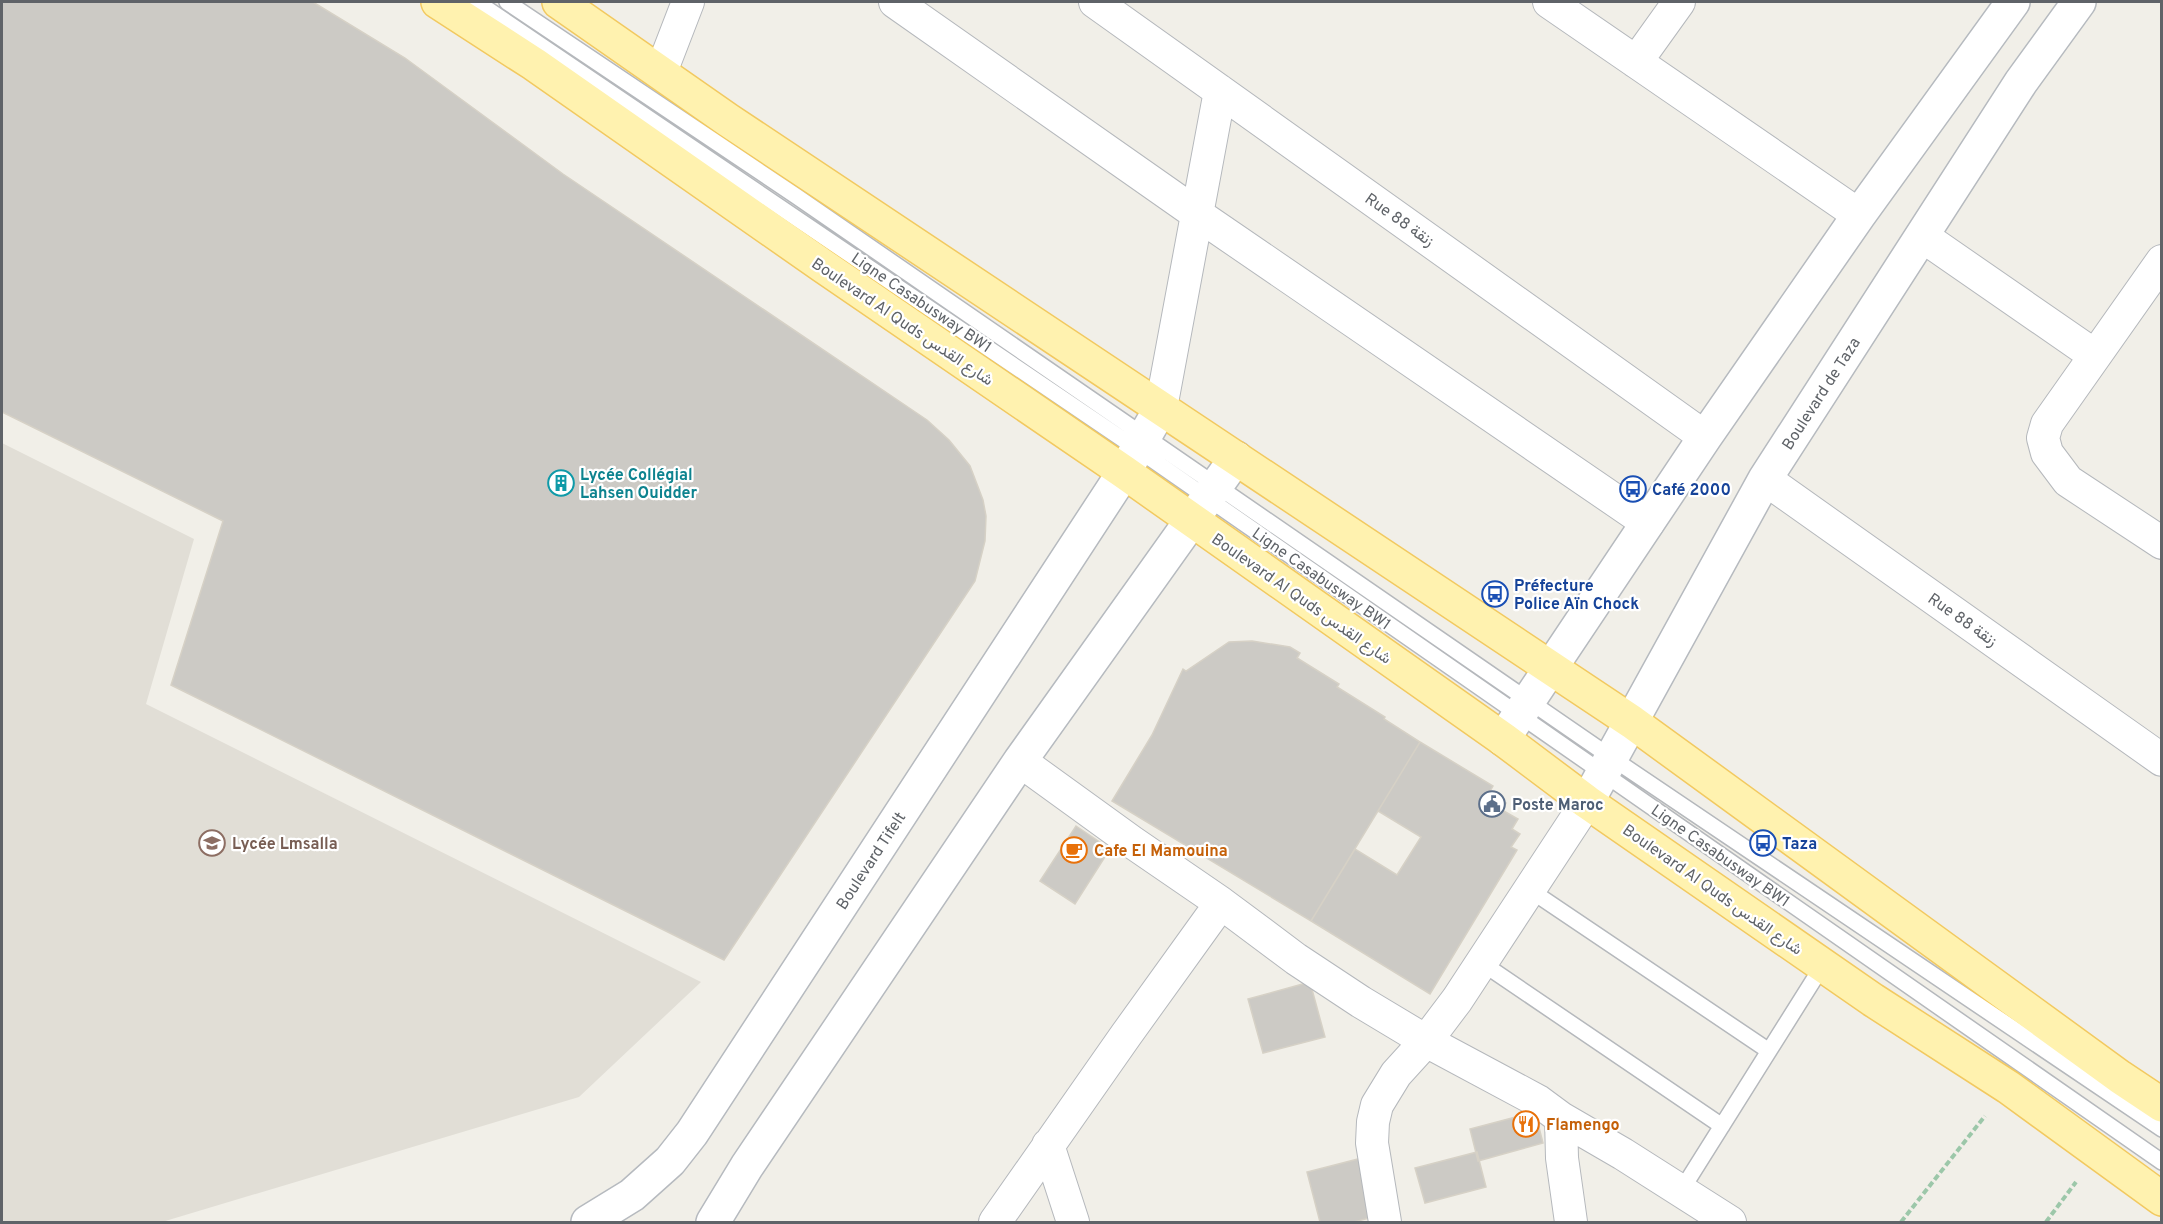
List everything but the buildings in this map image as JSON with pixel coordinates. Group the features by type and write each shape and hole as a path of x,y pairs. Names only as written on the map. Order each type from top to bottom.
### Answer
{"main road":[{"name":"Boulevard Al Quds شارع القدس","path":"438,2 534,64 823,266 1136,452 1516,718 1587,802 1823,965 2008,1087 2162,1199"},
{"path":"559,2 728,120 1632,722 2120,1077 2162,1105"}],"street":[{"path":"661,72 688,2"},
{"path":"895,2 1197,214 1648,523"},
{"name":"Rue 88 زنقة","path":"1095,2 1704,437"},
{"path":"1549,2 1859,215"},
{"path":"1636,62 1679,2"},
{"path":"1516,718 1704,437 1859,215 2013,2"},
{"name":"Boulevard de Taza","path":"1587,802 1765,479 2021,82 2079,2"},
{"path":"1161,408 1220,91"},
{"path":"1922,236 2094,355"},
{"path":"2162,261 2047,424 2043,438 2047,453 2068,481 2162,543"},
{"name":"Boulevard Tifelt","path":"588,1222 632,1195 670,1161 692,1133 1136,452 1161,408"},
{"path":"713,1222 747,1166 1020,761 1236,458"},
{"name":"Rue 88 زنقة","path":"1765,479 2162,760"},
{"path":"1020,761 1296,959 1361,1002 1426,1041 1538,1101 1561,1118 1730,1222"},
{"path":"1385,1222 1372,1143 1377,1105 1396,1074 1426,1041 1482,963 1587,802"},
{"path":"995,1222 1221,903"},
{"path":"1561,1118 1562,1158 1571,1222"},
{"path":"1048,1145 1073,1222"},
{"path":"596,1222 606,1222"}],"lane":[{"name":"Ligne Casabusway BW1","path":"477,2 1136,452 1516,718 1607,766 2162,1129"},
{"name":"Ligne Casabusway BW1","path":"507,2 806,203 1136,452"},
{"name":"Ligne Casabusway BW1","path":"1607,766 2162,1162"},
{"path":"1530,890 1769,1051"},
{"path":"1482,963 1722,1126"},
{"path":"1681,1191 1823,965"}],"path":[{"path":"1901,1222 2008,1087"},
{"path":"2046,1222 2098,1153"}],"shaded area":[{"name":"Lycée Lmsalla","path":"2,443 194,539 146,704 701,982 579,1097 162,1222 2,1222"}],"place":[{"name":"Lycée Collégial Lahsen Ouidder","path":"561,483"},
{"name":"Café 2000","path":"1633,489"},
{"name":"Préfecture Police Aïn Chock","path":"1495,594"},
{"name":"Poste Maroc","path":"1492,804"},
{"name":"Lycée Lmsalla","path":"212,843"},
{"name":"Taza","path":"1763,843"},
{"name":"Cafe El Mamouina","path":"1074,850"},
{"name":"Flamengo","path":"1526,1124"}]}
